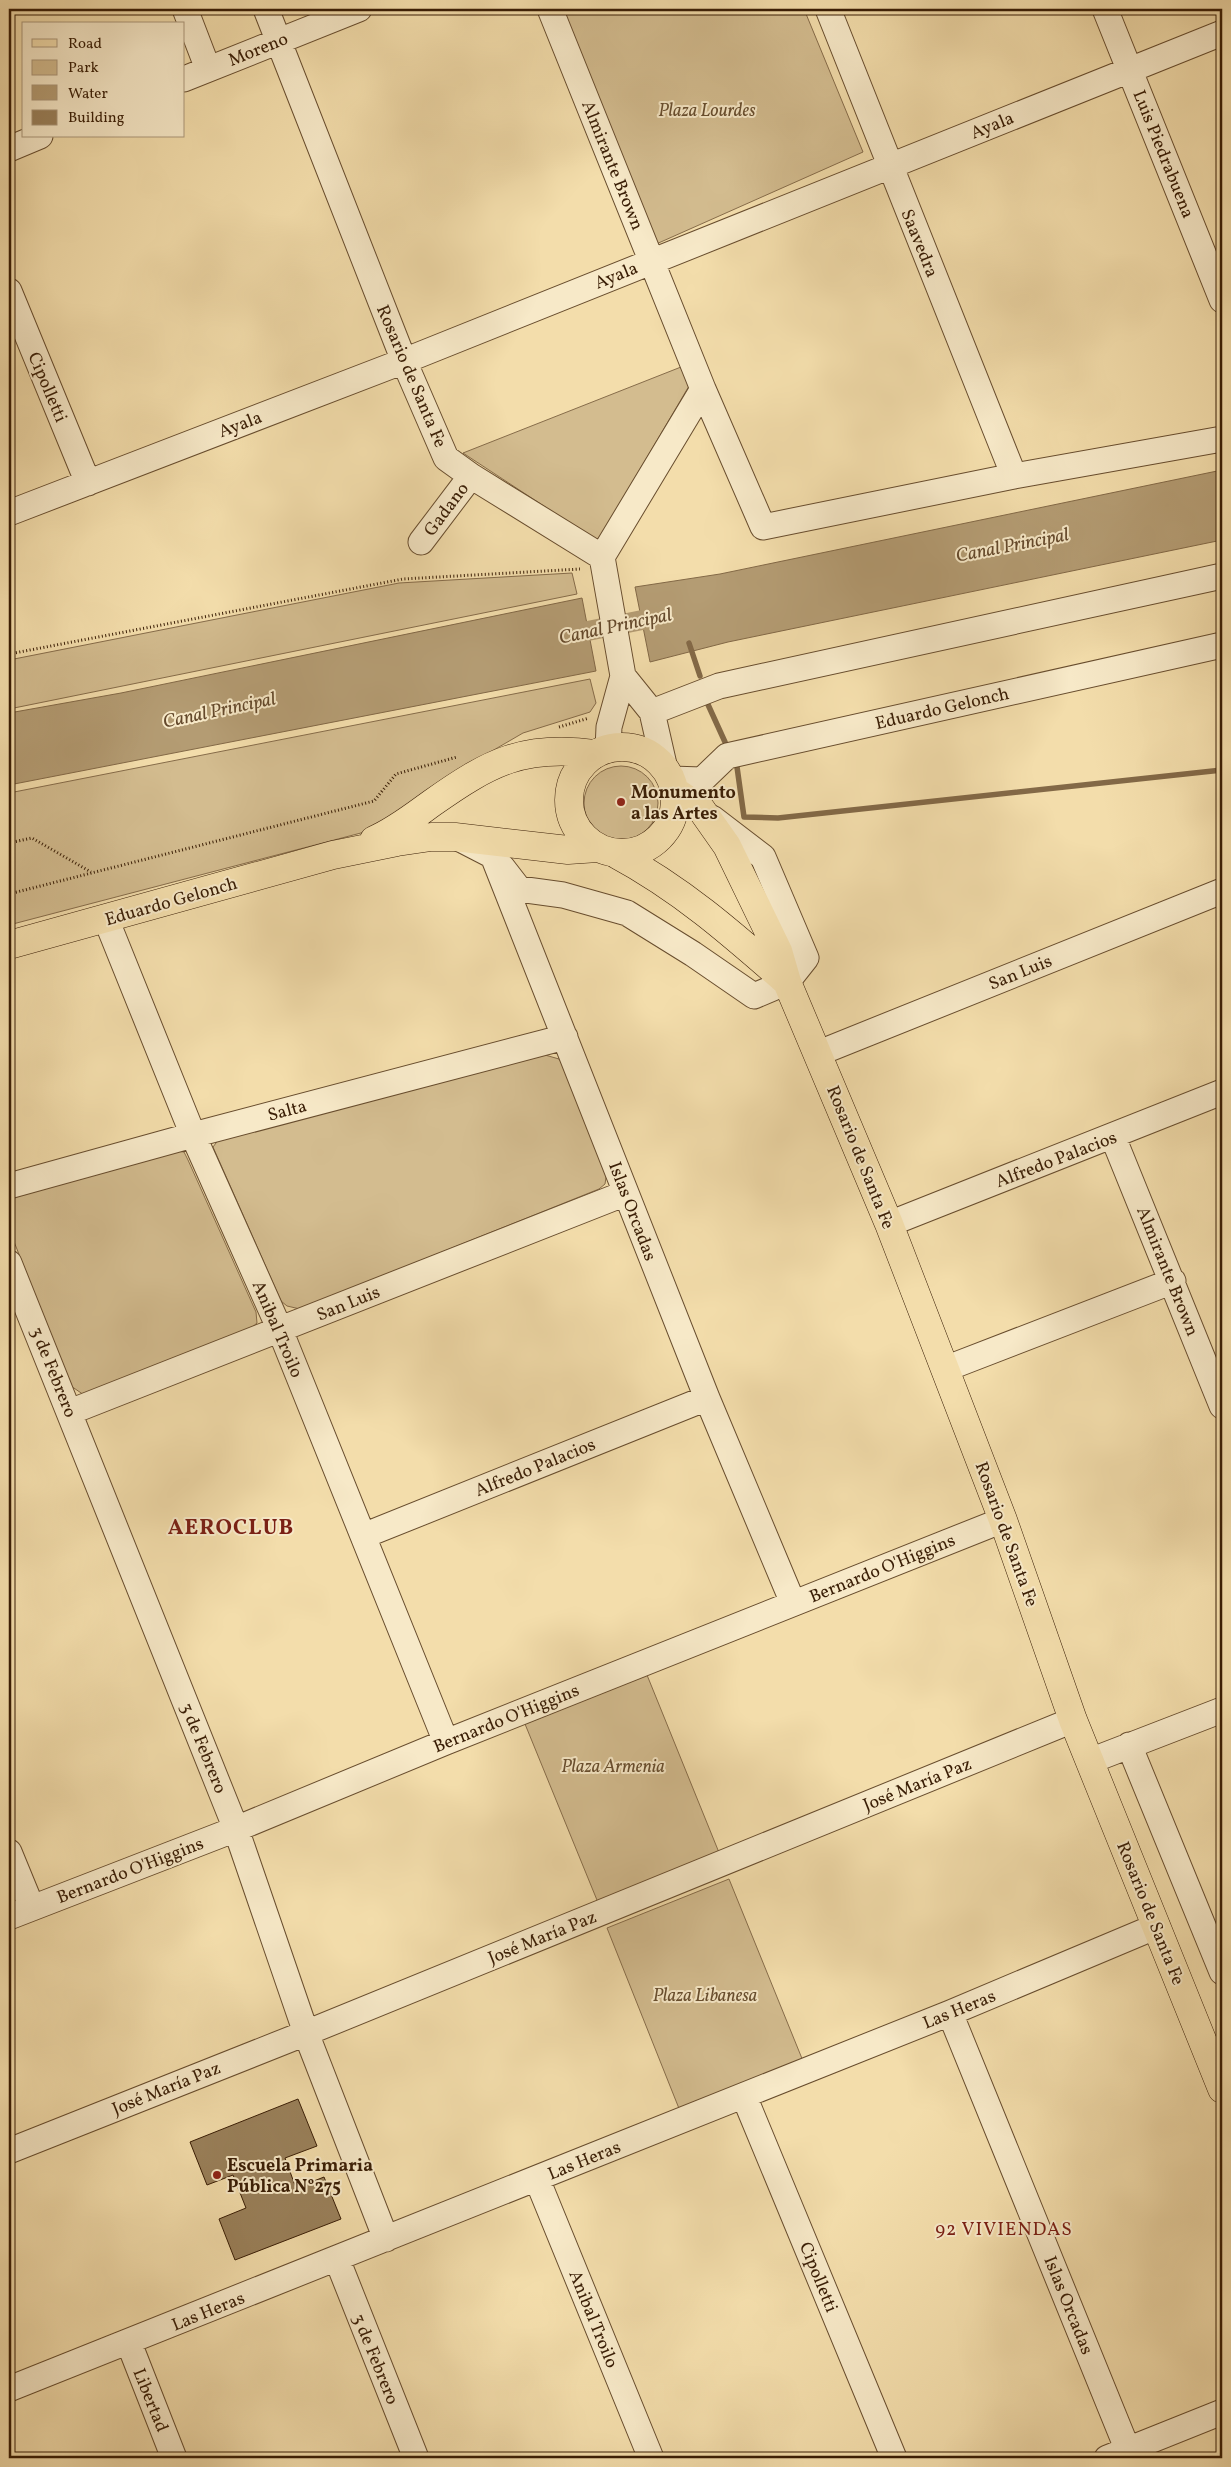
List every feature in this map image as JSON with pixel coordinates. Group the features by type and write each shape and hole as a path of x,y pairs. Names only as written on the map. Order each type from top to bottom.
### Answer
{"main road":[{"name":"Eduardo Gelonch","path":"9,945 332,855 380,837 448,792 508,758 541,750 602,752 620,747 645,752 670,780 673,816 660,838 639,851 568,850 455,837 431,837 332,855"},
{"path":"602,752 579,769 573,779 569,802 574,824 589,842 606,850"},
{"name":"Rosario de Santa Fe","path":"670,780 701,810 727,846 778,951 787,982 819,1053 889,1224 1003,1520 1073,1720 1222,2089"},
{"name":"Rosario de Santa Fe","path":"606,850 649,872 710,915 787,982"}],"street":[{"path":"185,9 208,69"},
{"name":"Rosario de Santa Fe","path":"266,9 404,361 446,458 603,562"},
{"name":"Moreno","path":"185,79 359,9"},
{"name":"Almirante Brown","path":"550,9 703,389 763,527 1014,476"},
{"name":"Saavedra","path":"828,9 1014,476"},
{"name":"Luis Piedrabuena","path":"1105,9 1222,300"},
{"name":"Ayala","path":"9,513 404,361 1222,33"},
{"path":"9,149 35,138"},
{"name":"Cipolletti","path":"9,292 88,483"},
{"path":"602,752 623,676 603,562 703,389"},
{"path":"1014,476 1222,439"},
{"name":"Gadano","path":"421,542 471,476"},
{"path":"652,712 719,686 1222,576"},
{"name":"Eduardo Gelonch","path":"670,780 702,780 727,756 1222,645"},
{"path":"623,676 652,712 670,780"},
{"path":"455,837 493,856 519,889 563,894 627,913 754,996 787,982"},
{"name":"Islas Orcadas","path":"493,856 707,1398 793,1603"},
{"name":"San Luis","path":"819,1053 1222,891"},
{"name":"Anibal Troilo","path":"106,919 193,1135 280,1330 446,1742"},
{"name":"Salta","path":"9,1186 193,1135 565,1038"},
{"name":"Alfredo Palacios","path":"889,1224 1113,1137 1222,1092"},
{"name":"Almirante Brown","path":"1113,1137 1173,1281 1222,1406"},
{"name":"San Luis","path":"70,1412 626,1193"},
{"name":"3 de Febrero","path":"9,1263 236,1829 306,2033 386,2239"},
{"path":"945,1369 1173,1281"},
{"name":"Alfredo Palacios","path":"363,1536 707,1398"},
{"name":"Bernardo O'Higgins","path":"9,1917 236,1829 446,1742 1003,1520"},
{"path":"1090,1761 1222,1710"},
{"name":"José María Paz","path":"9,2151 306,2033 1073,1720"},
{"path":"1129,1745 1222,1972"},
{"path":"9,1852 32,1908"},
{"name":"Las Heras","path":"9,2389 129,2343 950,2013 1157,1926"},
{"name":"Islas Orcadas","path":"950,2013 1122,2455"},
{"name":"Cipolletti","path":"744,2096 894,2458"},
{"name":"Anibal Troilo","path":"537,2179 651,2458"},
{"name":"3 de Febrero","path":"337,2259 416,2458"},
{"name":"Libertad","path":"129,2343 174,2458"},
{"path":"1122,2455 1222,2412"}],"path":[{"path":"9,654 403,579 603,562"},
{"path":"552,730 594,717"},
{"path":"9,894 374,801 396,774 459,756"},
{"path":"9,843 32,838 91,872"}],"green space":[{"name":"Plaza Lourdes","path":"555,9 804,9 863,152 654,245"},
{"path":"681,367 689,386 599,539 594,539 463,453"},
{"path":"572,573 577,594 9,709 9,660 399,583"},
{"path":"590,679 596,703 590,712 523,733 480,758 380,828 9,925 9,793"},
{"name":"Monumento a las Artes","path":"621,766 635,769 647,777 655,789 658,803 655,817 647,829 635,837 621,840 607,837 595,829 587,817 584,803 587,789 595,777 607,769"},
{"path":"545,1055 559,1059 563,1065 607,1171 605,1184 599,1189 300,1309 287,1306 281,1301 213,1147 219,1139"},
{"path":"176,1151 184,1152 188,1160 256,1312 257,1323 250,1329 84,1395 71,1386 9,1229 9,1199"},
{"name":"Plaza Armenia","path":"647,1675 720,1855 599,1905 525,1724"},
{"name":"Plaza Libanesa","path":"729,1879 803,2061 680,2111 607,1928"}],"water":[{"path":"1222,470 1222,540 728,642 650,662 635,587 720,574"},
{"path":"582,598 596,671 9,785 9,713 121,693"}],"building":[{"path":"298,2099 317,2146 285,2158 296,2188 324,2177 341,2219 235,2260 219,2219 246,2208 233,2175 207,2185 190,2142"}],"waterway":[{"name":"Canal Principal","path":"563,636 667,615"},
{"path":"689,643 700,676"},
{"path":"705,698 725,742"},
{"path":"737,767 744,817 778,818 1222,770"}],"place":[{"name":"Monumento a las Artes","path":"621,802"},
{"name":"Escuela Primaria Pública N°275","path":"217,2175"}],"district":[{"name":"AEROCLUB","path":"231,1526"},
{"name":"92 VIVIENDAS","path":"1004,2228"}]}
